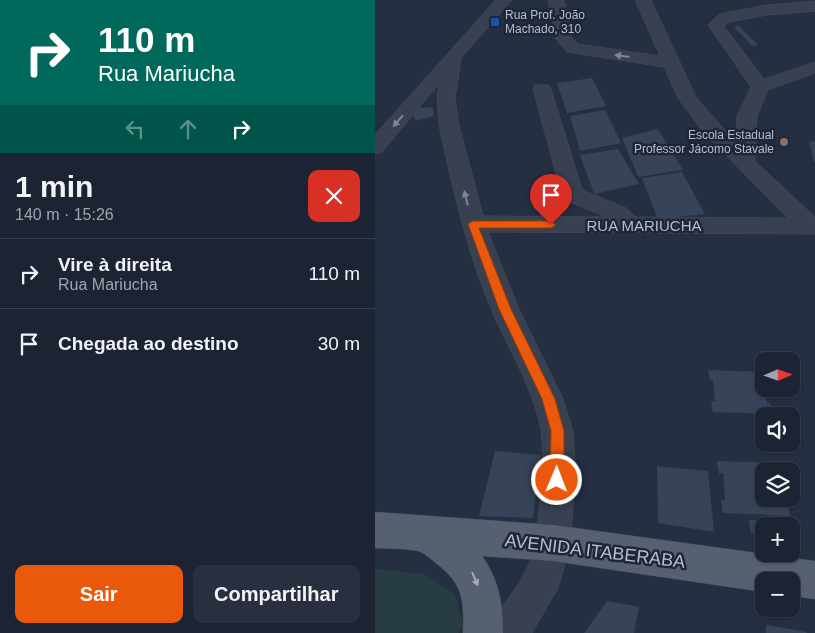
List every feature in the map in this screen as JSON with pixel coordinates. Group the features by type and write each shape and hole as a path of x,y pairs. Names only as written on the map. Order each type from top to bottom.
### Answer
{"main road":[{"name":"AVENIDA ITABERABA","path":"375,530 553,543 815,580"},
{"path":"427,535 455,554 472,572 483,598 483,633"}],"street":[{"path":"375,148 433,97 452,57 502,2 520,0"},
{"path":"556,0 564,38 573,48 670,63"},
{"path":"643,0 687,98 711,128 744,163 812,226"},
{"path":"760,87 717,30 716,25 723,18 767,10 815,6"},
{"path":"744,163 747,116 760,87 815,67"},
{"path":"542,89 572,192 578,198 614,210 624,216 630,225"},
{"path":"433,97 449,125 473,224 505,309 549,399 557,431 558,464 553,543 545,575 530,603 508,633"},
{"name":"RUA MARIUCHA","path":"473,224 812,226"}],"green space":[{"path":"375,569 424,574 455,594 463,625 458,633 375,633"}],"building":[{"path":"738,25 758,45 752,46 734,28"},
{"path":"592,78 606,106 567,113 557,83"},
{"path":"433,107 434,116 416,121 412,114 418,108"},
{"path":"605,110 621,143 580,151 570,116"},
{"path":"658,129 683,170 638,177 622,138"},
{"path":"809,141 815,142 815,162 814,162"},
{"path":"618,149 639,184 594,194 580,155"},
{"path":"682,172 705,214 658,219 642,178"},
{"path":"708,370 755,372 755,398 766,398 771,407 755,407 755,413 713,412 711,401 715,401 713,380 710,380"},
{"path":"495,451 541,455 533,518 479,516"},
{"path":"717,461 755,462 755,507 788,507 790,516 723,513 721,500 725,500 723,473 719,474"},
{"path":"657,466 708,471 714,532 658,523"},
{"path":"749,520 755,520 755,533 751,533"},
{"path":"607,601 639,607 634,633 584,633"},
{"path":"766,625 807,632 766,633"}],"place":[{"name":"Rua Prof. João Machado, 310","path":"495,22"},
{"name":"Escola Estadual Professor Jácomo Stavale","path":"784,142"}],"route":[{"path":"551,225 473,224 486,263 505,309 549,399 557,431 557,480"}]}
